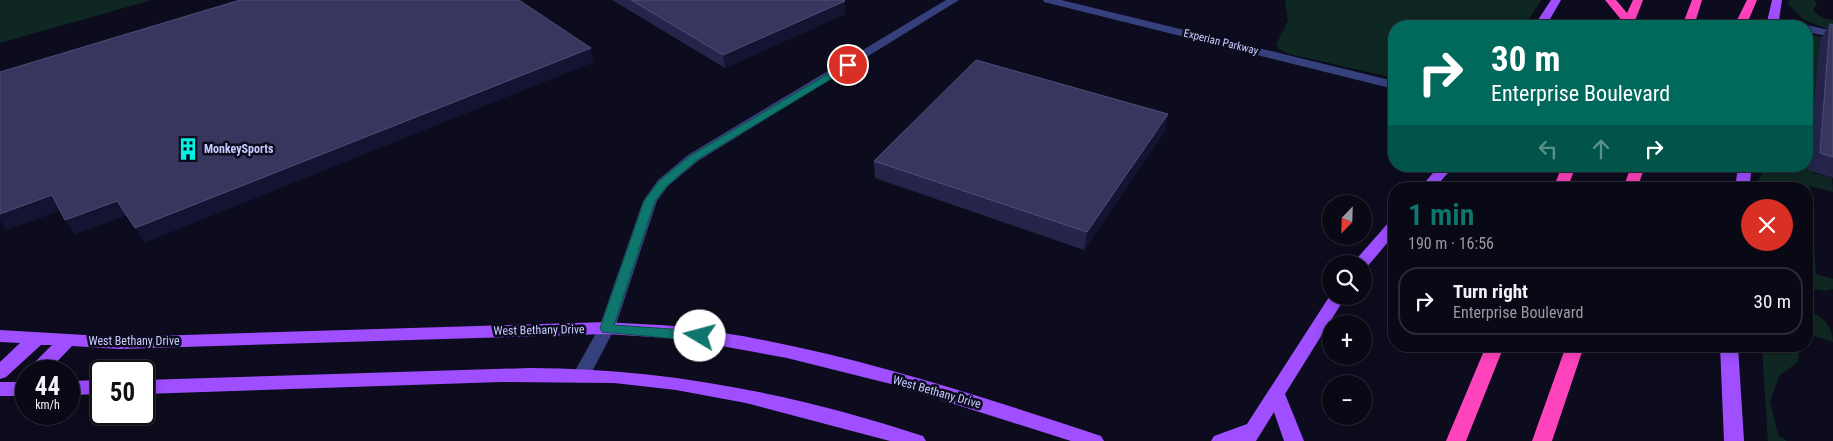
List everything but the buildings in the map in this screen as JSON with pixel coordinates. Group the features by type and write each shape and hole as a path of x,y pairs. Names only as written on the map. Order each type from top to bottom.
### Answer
{"highway":[{"path":"1610,0 1625,20"},
{"path":"1630,20 1638,0"},
{"path":"1690,20 1697,0"},
{"path":"1743,20 1752,0"},
{"path":"1456,441 1493,352"},
{"path":"1542,441 1573,352"}],"main road":[{"path":"1544,20 1556,0"},
{"path":"1774,20 1777,0"},
{"path":"1432,182 1442,172"},
{"path":"1368,255 1388,232"},
{"path":"1221,441 1250,435 1332,305"},
{"name":"West Bethany Drive","path":"0,336 119,343 607,328 691,335 738,342 823,360 955,396 1094,441"},
{"path":"0,372 36,339"},
{"path":"48,360 67,341"},
{"path":"1729,352 1734,441"},
{"path":"155,386 462,376 581,376 640,379 730,392 822,413 916,441"},
{"path":"0,389 15,388"},
{"path":"1276,394 1294,441"}],"street":[{"path":"581,376 607,328 650,201 663,183 694,158 954,0"},
{"name":"Experian Parkway","path":"1048,0 1388,84"},
{"path":"1813,30 1833,34"}],"green space":[{"path":"0,0 152,0 0,43"},
{"path":"1285,0 1541,0 1529,20 1388,20 1388,77 1289,54 1279,49 1276,45 1288,21"},
{"path":"1789,0 1814,0 1817,3 1813,11 1823,18 1833,20 1833,31 1813,23 1813,20 1804,20 1788,4"},
{"path":"1813,35 1833,39 1826,42 1813,173 1832,178 1833,192 1813,187 1813,182 1758,182 1762,172 1813,172"},
{"path":"1813,230 1816,274 1833,279 1833,289 1825,291 1813,289"},
{"path":"1813,313 1828,326 1833,342 1813,335"},
{"path":"1762,352 1799,352 1798,362 1779,376 1770,401 1778,435 1787,441 1768,441"}],"place":[{"name":"MonkeySports","path":"188,149"}],"route":[{"path":"700,336 607,328 650,201 663,183 694,158 848,65"}]}
